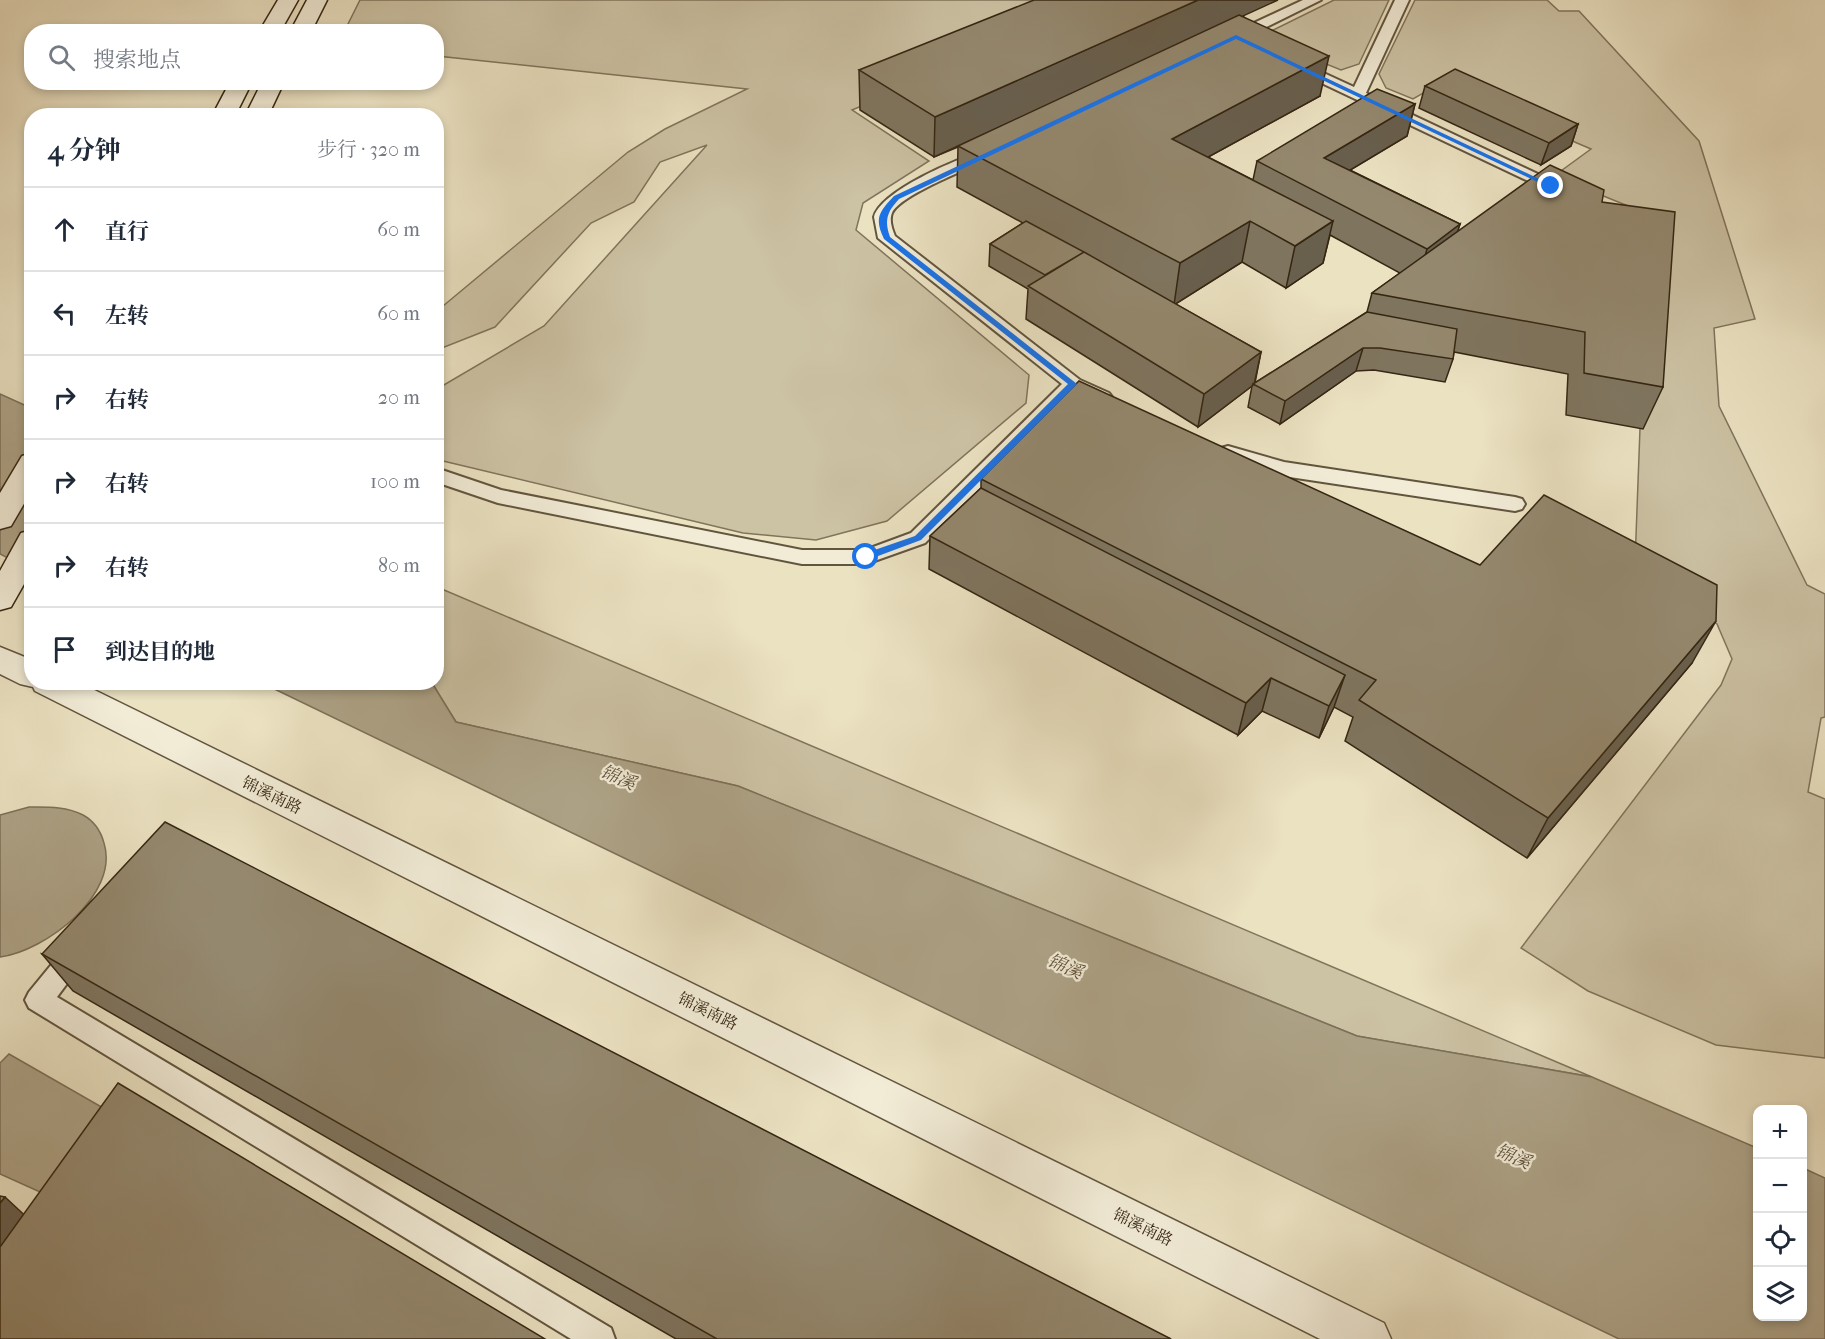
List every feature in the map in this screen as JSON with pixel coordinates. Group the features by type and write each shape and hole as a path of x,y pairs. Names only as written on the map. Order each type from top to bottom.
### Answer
{"street":[{"path":"274,24 288,0"},
{"path":"304,24 317,0"},
{"path":"227,108 237,90"},
{"path":"260,108 269,90"},
{"path":"0,519 24,477"},
{"path":"0,599 24,555"},
{"path":"0,659 24,671"},
{"name":"锦溪南路","path":"63,690 1368,1339"}],"lane":[{"path":"1215,47 1314,0"},
{"path":"1358,94 1402,0"},
{"path":"1236,37 1256,46"},
{"path":"1287,61 1551,186"},
{"path":"1003,147 897,197 884,211 882,225 887,238 1073,384 1117,404"},
{"path":"444,478 498,496 802,557 866,557 918,538 1073,384"},
{"path":"1215,447 1236,457 1283,470 1515,504"},
{"path":"98,927 38,1000 600,1339"}],"shaded area":[{"path":"360,0 1117,0 852,110 929,161 863,203 856,230 1029,375 1026,403 887,521 816,540 743,533 444,461 444,385 544,326 707,145 660,162 634,202 591,223 495,327 444,347 444,305 628,152 665,129 747,89 444,57 444,24 348,24"},
{"path":"1334,0 1389,0 1359,64 1341,70 1259,37"},
{"path":"1415,0 1547,0 1559,11 1579,11 1699,141 1755,319 1714,328 1719,406 1807,585 1825,594 1825,717 1821,718 1808,792 1825,799 1825,1058 1716,1045 1588,991 1521,948 1721,685 1732,659 1717,624 1635,563 1648,214 1554,176 1591,149 1439,84 1413,99 1386,88 1379,74"},
{"path":"444,590 1592,1077 1357,1036 738,786 456,722 436,690 444,690"}],"water":[{"path":"0,394 24,405 24,566 0,554"},
{"name":"锦溪","path":"276,690 436,690 456,722 738,786 1357,1036 1592,1077 1753,1146 1753,1321 1807,1321 1807,1170 1825,1178 1825,1339 1619,1339"},
{"path":"29,807 63,809 87,817 101,835 106,863 101,882 90,900 75,917 57,932 37,944 18,953 0,957 0,815"},
{"path":"9,1054 112,1113 49,1196 0,1174 0,1063"}],"building":[{"path":"1034,0 1198,0 935,117 859,70"},
{"path":"1239,15 1329,56 1172,139 1333,221 1295,246 1250,221 1180,263 958,146"},
{"path":"1455,69 1578,124 1549,143 1425,86"},
{"path":"1377,89 1415,104 1324,158 1460,224 1427,249 1257,161"},
{"path":"1550,165 1604,190 1602,202 1675,212 1663,387 1584,373 1585,332 1372,293"},
{"path":"1026,221 1084,252 1045,275 990,244"},
{"path":"1084,252 1261,352 1204,394 1028,286"},
{"path":"1367,312 1457,329 1453,359 1380,348 1363,348 1285,401 1253,384"},
{"path":"1079,381 1480,565 1544,495 1717,585 1716,621 1548,818 1359,700 1376,680 981,479"},
{"path":"981,488 1345,675 1329,706 1271,678 1246,703 930,536"},
{"path":"165,822 1171,1339 717,1339 42,954"},
{"path":"118,1083 545,1339 0,1339 0,1247"}],"route":[{"path":"866,557 918,538 1073,384 887,238 882,225 884,211 897,197 1236,37 1551,186"}]}
